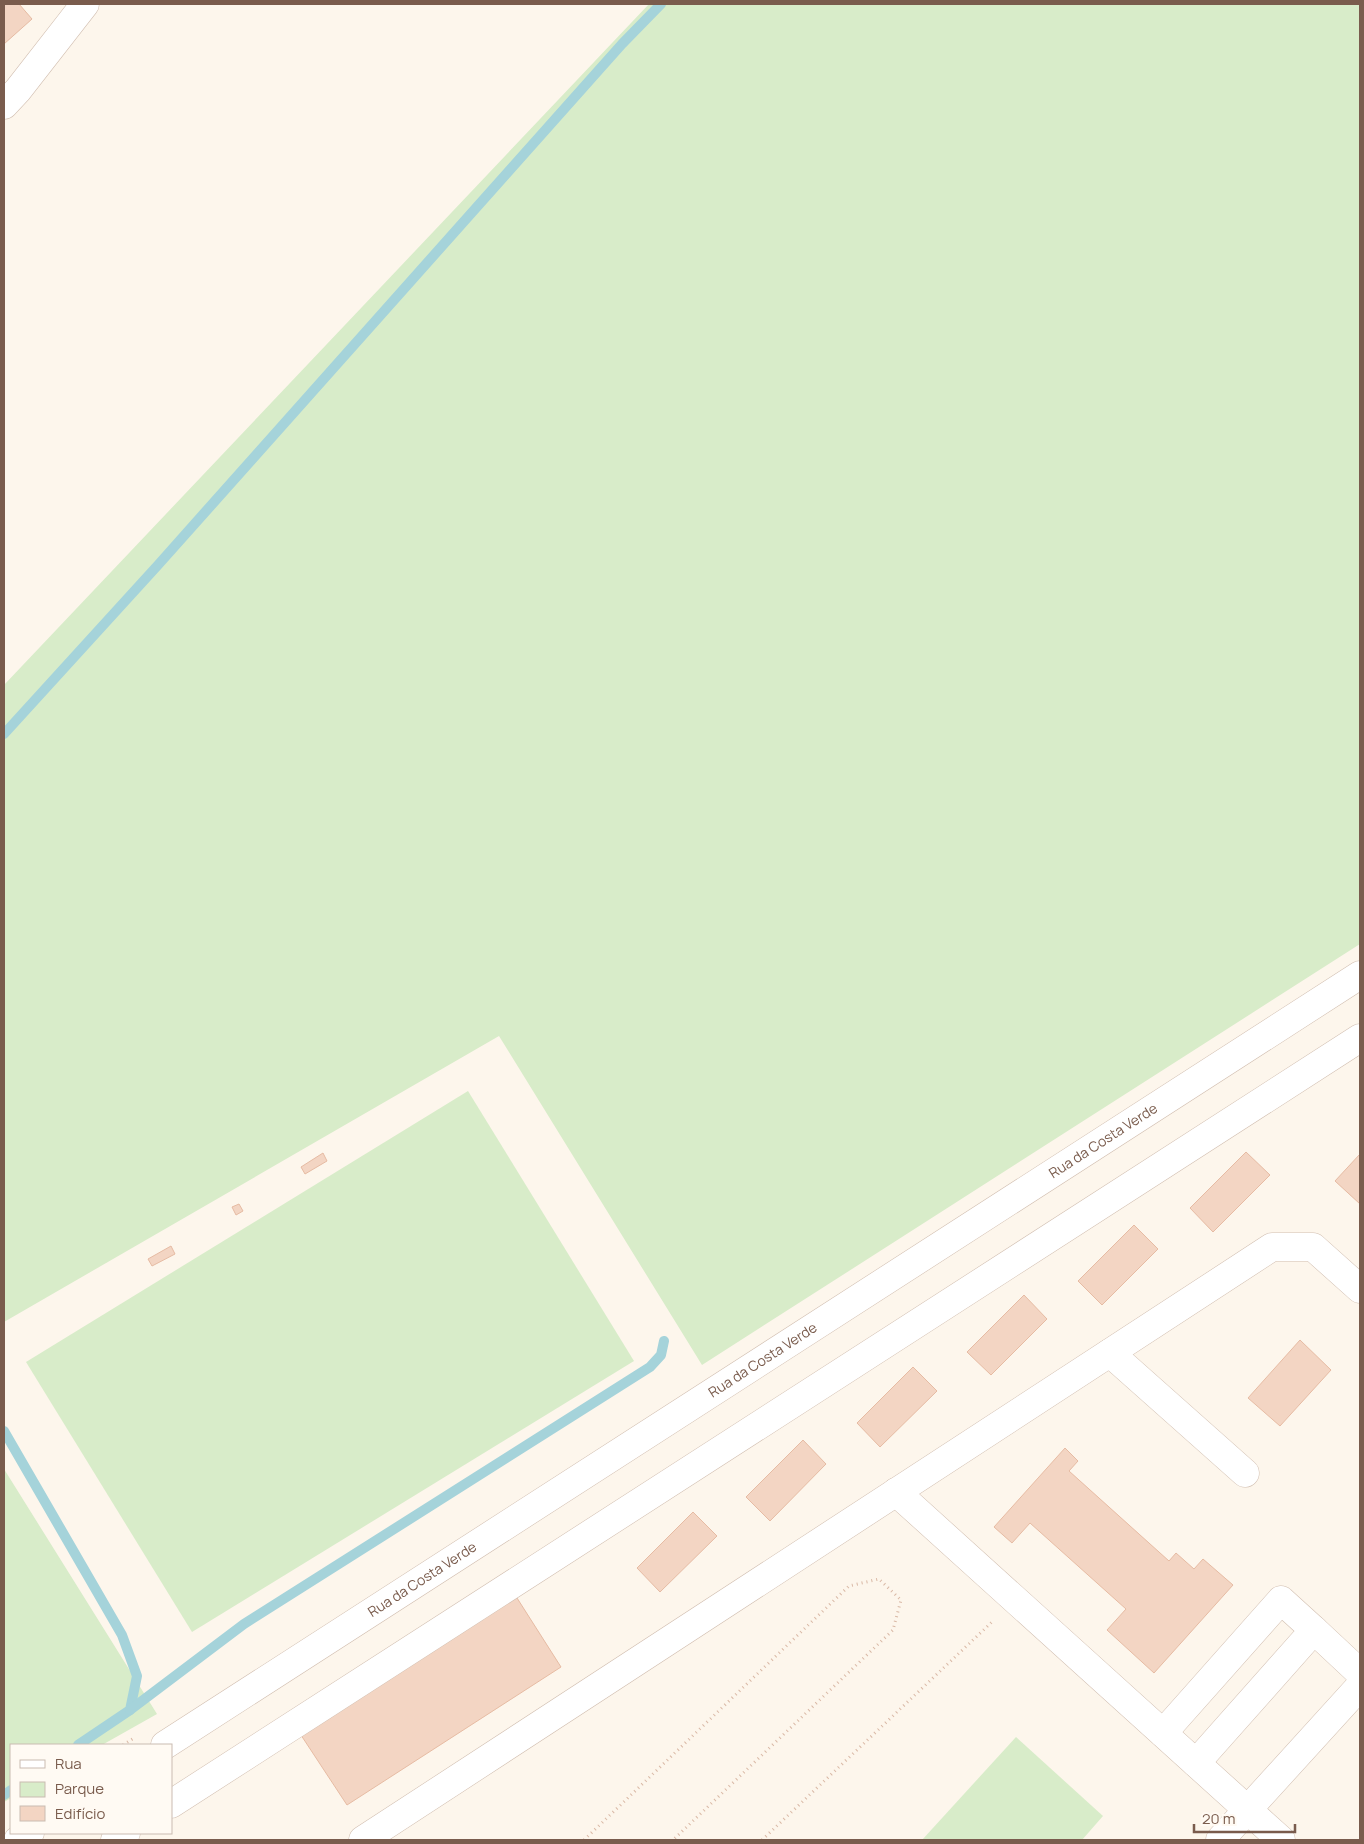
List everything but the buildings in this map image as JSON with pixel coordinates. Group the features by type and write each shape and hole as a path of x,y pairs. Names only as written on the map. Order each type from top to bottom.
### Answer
{"street":[{"path":"8,90 85,4"},
{"name":"Rua da Costa Verde","path":"167,1744 1360,975"},
{"path":"172,1803 1360,1038"},
{"path":"363,1840 1272,1247 1313,1247 1360,1289"},
{"path":"1110,1353 1245,1473"},
{"path":"896,1492 1281,1840"},
{"path":"1163,1733 1281,1600 1360,1673"},
{"path":"1196,1763 1314,1630"},
{"path":"1220,1840 1360,1686"}],"path":[{"path":"584,1840 850,1586 879,1579 901,1600 893,1630 673,1840"},
{"path":"762,1840 1015,1600"}],"green space":[{"path":"649,4 1360,4 1360,944 702,1365 499,1036 4,1322 4,685"},
{"path":"468,1091 634,1361 192,1632 26,1362"},
{"path":"4,1469 157,1714 104,1744 10,1744 10,1799 4,1802"},
{"path":"1016,1737 1103,1816 1082,1840 922,1840"}],"waterway":[{"path":"4,734 158,565 622,44 661,4"},
{"path":"130,1710 244,1624 650,1367 661,1355 664,1341"},
{"path":"4,1431 122,1635 137,1676 130,1710 79,1744"},
{"path":"4,1795 10,1791"}]}
